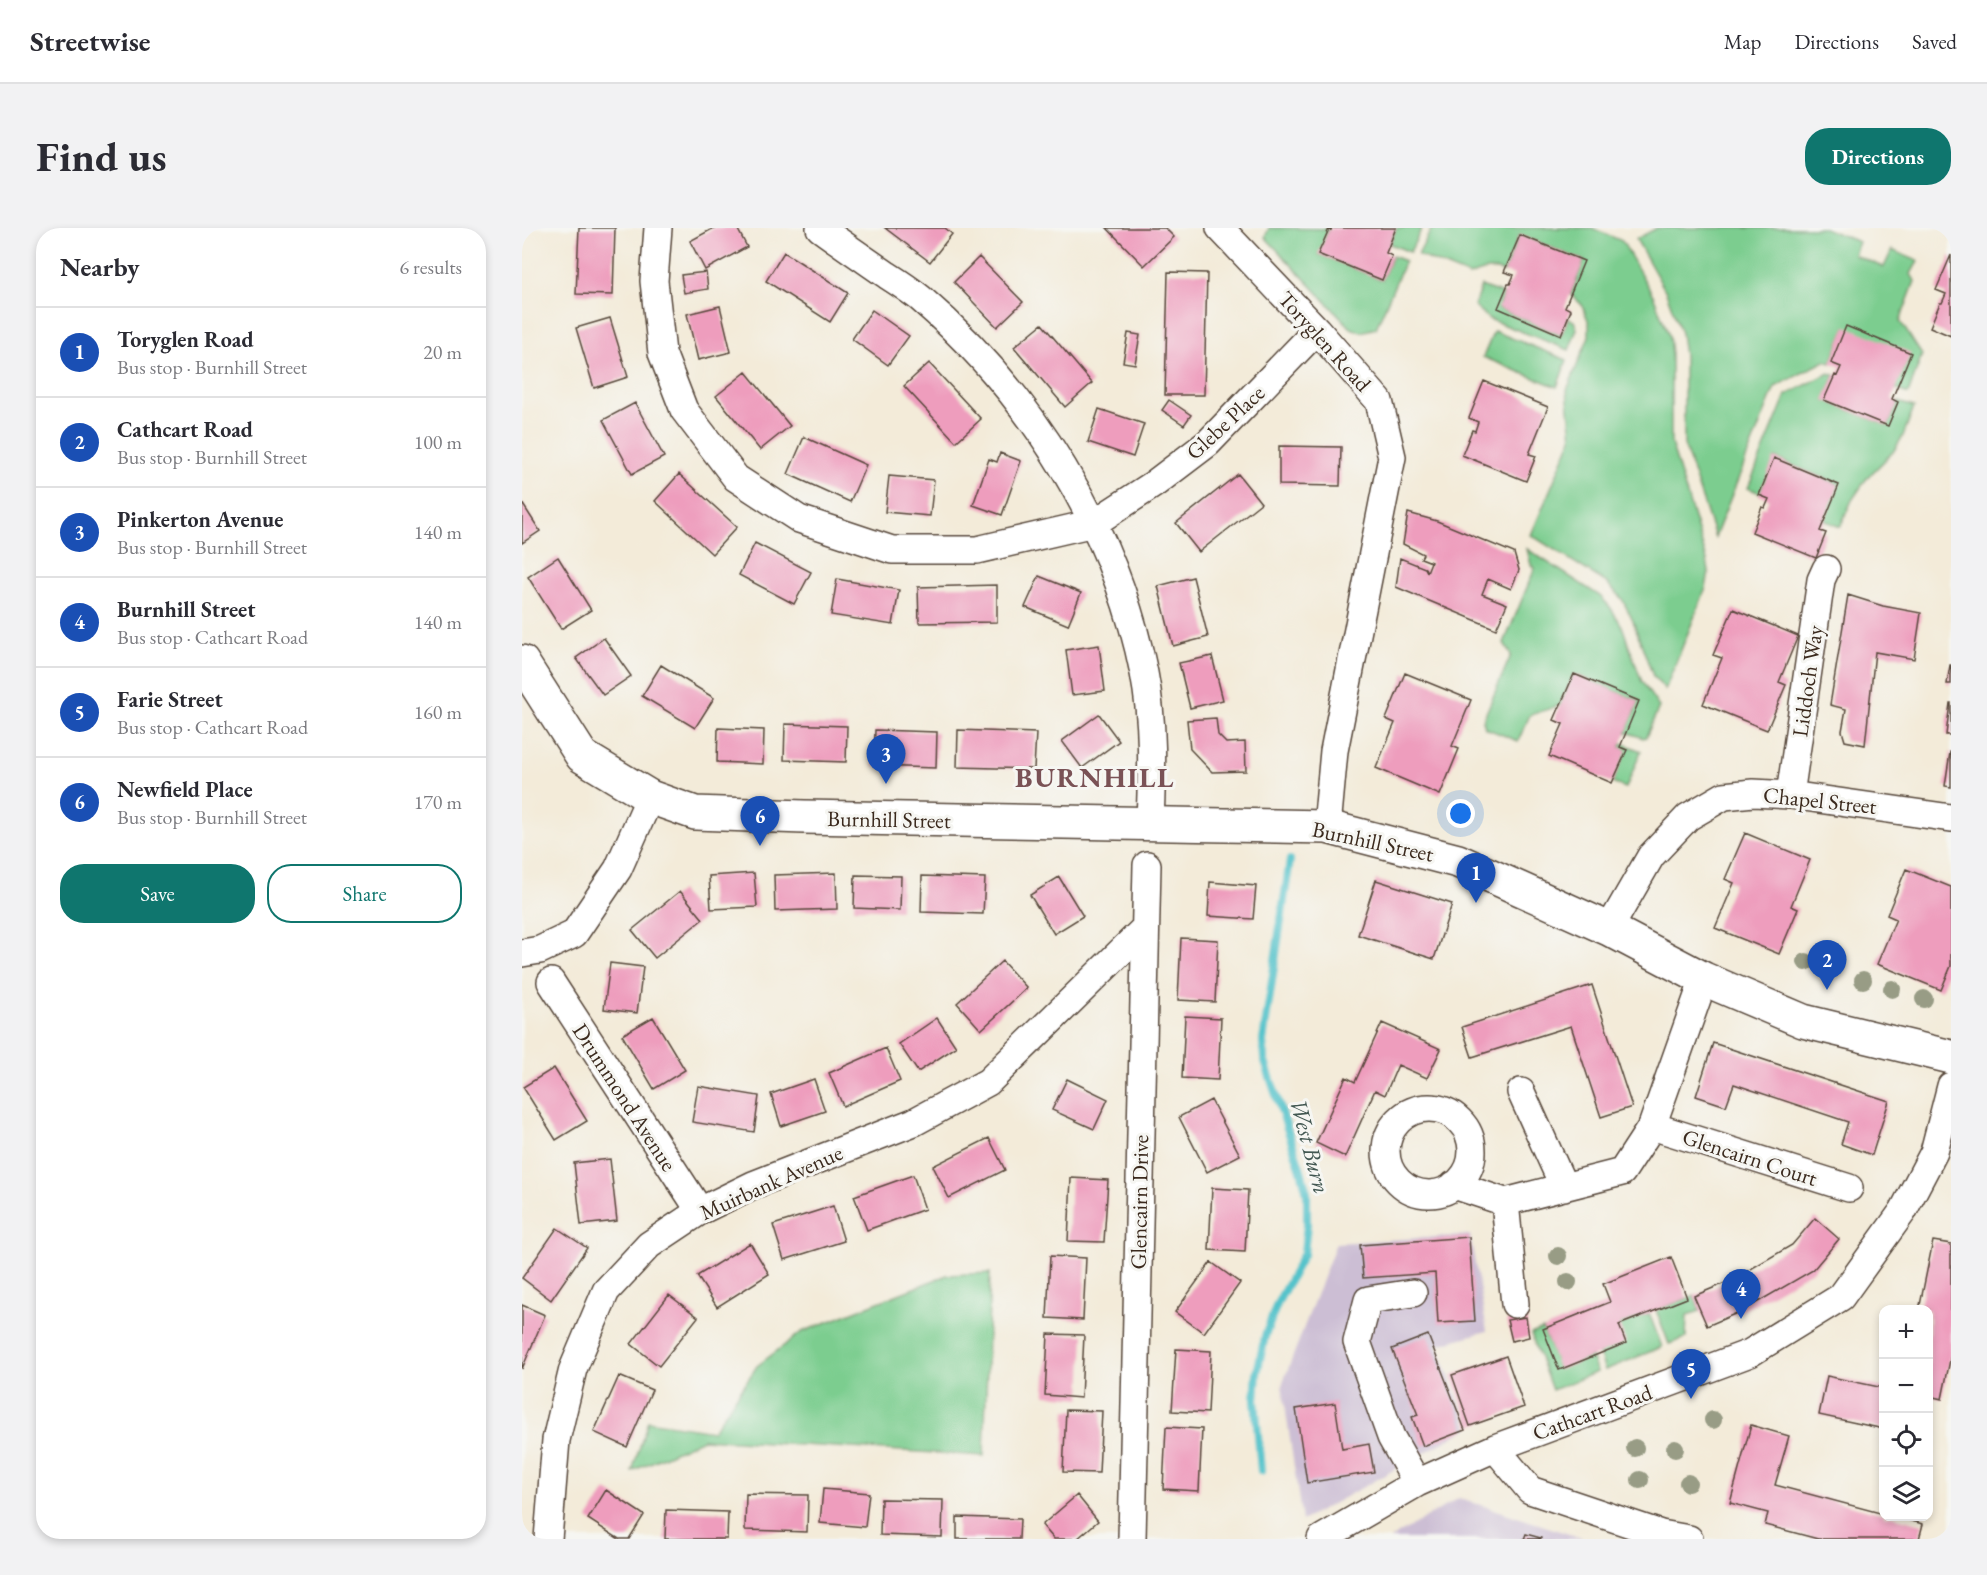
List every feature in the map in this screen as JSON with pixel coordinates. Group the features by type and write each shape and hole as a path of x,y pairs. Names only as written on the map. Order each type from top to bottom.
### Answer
{"main road":[{"name":"Burnhill Street","path":"522,662 582,756 650,797 695,813 816,818 1327,826 1458,861 1609,929 1704,980 1803,1021 1951,1057"}],"street":[{"path":"658,228 654,281 662,353 684,410 736,478 799,519 892,549 977,550 1094,523"},
{"path":"820,228 919,297 974,349 1052,449 1094,523 1123,592 1144,674 1153,742 1150,822"},
{"name":"Toryglen Road","path":"1220,228 1317,330 1379,401 1392,457 1334,751 1327,826"},
{"name":"Glebe Place","path":"1094,523 1154,484 1208,443 1317,330"},
{"name":"Liddoch Way","path":"1790,795 1821,580 1826,569"},
{"name":"Chapel Street","path":"1609,929 1651,856 1688,817 1724,796 1753,793 1790,795 1951,818"},
{"path":"522,953 540,950 574,934 618,869 650,797"},
{"name":"Glencairn Drive","path":"1132,1539 1147,865"},
{"name":"Muirbank Avenue","path":"548,1539 556,1440 573,1369 606,1291 649,1245 700,1211 753,1185 914,1122 988,1082 1144,929"},
{"path":"1454,1185 1505,1202 1622,1172 1652,1126 1704,980"},
{"name":"Drummond Avenue","path":"551,982 700,1211"},
{"name":"Cathcart Road","path":"1321,1539 1417,1483 1495,1448 1750,1353 1840,1298 1908,1202 1934,1152 1951,1086"},
{"path":"1521,1092 1564,1187"},
{"name":"Glencairn Court","path":"1652,1126 1848,1188"},
{"path":"1505,1202 1515,1304"},
{"path":"1413,1293 1368,1300 1357,1342 1391,1437 1417,1483"},
{"path":"1495,1448 1530,1490 1661,1537 1689,1539"}],"shaded area":[{"path":"1470,1235 1487,1331 1437,1345 1469,1428 1302,1521 1282,1385 1336,1243"},
{"path":"1459,1498 1584,1539 1390,1539"}],"green space":[{"path":"1269,228 1329,229 1319,254 1382,280 1392,256 1405,261 1376,328 1361,332 1351,328 1265,237"},
{"path":"1396,228 1422,228 1410,252 1390,244"},
{"path":"1432,228 1592,228 1622,241 1654,297 1669,336 1671,443 1709,572 1706,588 1665,690 1653,676 1633,621 1622,599 1607,583 1531,535 1572,438 1567,390 1589,336 1589,323 1582,305 1571,294 1584,261 1520,235 1504,272 1482,271 1469,276 1418,255"},
{"path":"1657,228 1824,228 1859,242 1854,255 1884,267 1892,250 1918,261 1911,274 1915,281 1900,321 1922,355 1908,394 1896,389 1846,327 1831,363 1825,361 1775,387 1715,537 1684,445 1684,356 1681,333 1666,292 1636,239"},
{"path":"1481,286 1503,294 1498,308 1561,335 1568,318 1574,321 1577,329 1569,350 1489,319 1474,306"},
{"path":"1494,331 1567,360 1557,387 1483,357"},
{"path":"1829,373 1835,375 1825,400 1888,426 1898,402 1914,407 1903,436 1893,452 1867,478 1852,500 1840,527 1824,520 1838,484 1775,458 1760,493 1748,488 1786,395"},
{"path":"1527,549 1600,596 1610,607 1622,626 1642,682 1659,707 1646,737 1626,732 1639,701 1574,674 1561,705 1530,715 1518,741 1485,728 1483,720 1511,655 1504,643 1535,568 1531,565"},
{"path":"1622,743 1641,751 1626,788 1612,783 1626,750 1620,747"},
{"path":"990,1273 984,1456 703,1439 632,1471 648,1421 713,1431 757,1366 802,1332 947,1275"},
{"path":"1694,1296 1700,1311 1687,1315 1686,1338 1669,1344 1656,1310"},
{"path":"1649,1313 1662,1347 1605,1370 1599,1354 1619,1325"},
{"path":"1543,1329 1559,1369 1591,1357 1597,1372 1552,1390 1531,1334"}],"building":[{"path":"579,228 615,228 613,295 576,294"},
{"path":"714,228 737,228 747,247 705,270 690,241"},
{"path":"885,228 945,228 952,234 930,262"},
{"path":"1107,228 1165,228 1174,237 1144,266"},
{"path":"1396,228 1386,253 1392,256 1382,280 1318,254 1329,229"},
{"path":"1520,235 1584,261 1565,307 1571,310 1561,335 1498,308 1514,275 1504,272"},
{"path":"784,252 848,293 830,322 766,281"},
{"path":"1951,255 1951,336 1930,327 1946,294 1936,290"},
{"path":"979,257 1023,302 997,327 954,282"},
{"path":"706,272 708,289 684,293 681,275"},
{"path":"1168,272 1207,273 1204,395 1165,395"},
{"path":"720,306 731,352 698,360 687,314"},
{"path":"872,310 909,336 888,365 852,339"},
{"path":"610,318 628,377 594,388 576,328"},
{"path":"1042,324 1092,383 1065,407 1014,347"},
{"path":"1846,326 1911,353 1892,399 1898,402 1888,426 1824,400 1841,367 1831,363"},
{"path":"1128,333 1140,335 1135,364 1123,362"},
{"path":"929,363 981,419 956,442 904,386"},
{"path":"746,372 790,426 760,450 716,396"},
{"path":"1484,381 1548,407 1529,454 1536,456 1526,481 1462,455 1472,430 1475,431 1478,422 1469,418"},
{"path":"1169,400 1191,415 1184,425 1162,410"},
{"path":"635,403 664,457 632,474 603,420"},
{"path":"1099,409 1144,424 1133,457 1088,442"},
{"path":"804,437 866,465 850,502 788,474"},
{"path":"1279,446 1341,447 1340,486 1279,485"},
{"path":"1000,453 1021,461 1002,515 973,505 989,459 997,462"},
{"path":"1774,458 1839,485 1820,531 1826,533 1816,558 1752,532 1762,507 1765,508 1769,499 1759,495"},
{"path":"679,474 737,527 712,554 655,501"},
{"path":"1238,474 1261,503 1199,552 1176,523"},
{"path":"889,476 934,480 930,516 885,512"},
{"path":"522,503 540,531 522,543"},
{"path":"1408,513 1437,521 1514,553 1519,570 1511,589 1488,579 1482,594 1507,604 1496,629 1396,587 1400,558 1425,568 1427,572 1431,562 1421,558 1423,554 1403,544"},
{"path":"755,543 811,572 794,604 739,575"},
{"path":"558,557 591,610 561,629 528,577"},
{"path":"1039,576 1081,593 1068,625 1025,607"},
{"path":"1193,577 1208,637 1173,646 1158,586"},
{"path":"837,579 899,590 893,625 831,615"},
{"path":"997,585 997,622 919,623 918,587"},
{"path":"1848,595 1883,606 1921,613 1914,659 1875,652 1865,745 1845,741 1842,731 1846,709 1830,705"},
{"path":"1733,609 1798,636 1779,682 1786,685 1767,730 1703,704 1722,658 1713,655"},
{"path":"604,638 631,676 603,695 576,658"},
{"path":"1099,645 1105,691 1072,695 1066,650"},
{"path":"1212,656 1223,700 1190,708 1179,663"},
{"path":"661,665 714,698 695,728 642,696"},
{"path":"1950,665 1951,684 1947,684"},
{"path":"1405,673 1471,700 1452,746 1459,749 1440,795 1376,768 1395,723 1386,719"},
{"path":"1574,674 1639,701 1620,747 1627,750 1612,783 1549,756 1563,724 1554,720"},
{"path":"1950,703 1951,735 1946,735"},
{"path":"1099,714 1119,741 1082,768 1062,741"},
{"path":"1216,718 1218,735 1226,743 1245,742 1246,771 1212,772 1190,749 1187,720"},
{"path":"785,724 847,726 846,762 784,760"},
{"path":"718,728 764,730 763,764 717,762"},
{"path":"875,730 937,732 936,768 874,766"},
{"path":"958,730 1036,733 1034,769 957,767"},
{"path":"1951,752 1951,787 1945,786"},
{"path":"1745,833 1810,860 1791,906 1798,909 1779,954 1715,928 1734,883 1725,879"},
{"path":"1906,869 1951,887 1951,966 1941,990 1877,964 1896,919 1887,915"},
{"path":"754,873 757,907 711,909 709,876"},
{"path":"836,873 837,909 775,911 774,875"},
{"path":"855,875 901,876 900,910 854,908"},
{"path":"922,876 985,878 983,914 921,912"},
{"path":"1059,877 1083,916 1054,934 1030,895"},
{"path":"1376,880 1452,904 1434,959 1358,935"},
{"path":"1210,882 1256,886 1253,919 1208,916"},
{"path":"680,891 703,919 655,958 632,930"},
{"path":"1181,938 1218,940 1215,1002 1178,1000"},
{"path":"1002,961 1027,988 981,1030 957,1003"},
{"path":"610,963 643,967 637,1013 604,1009"},
{"path":"1592,985 1632,1107 1601,1117 1571,1026 1472,1057 1462,1027"},
{"path":"1185,1016 1221,1018 1218,1080 1182,1078"},
{"path":"653,1017 685,1070 654,1089 622,1035"},
{"path":"937,1018 956,1047 918,1072 899,1044"},
{"path":"1382,1023 1441,1049 1427,1078 1398,1065 1385,1095 1375,1090 1345,1157 1316,1143 1346,1077 1355,1082"},
{"path":"1713,1043 1889,1101 1872,1155 1841,1144 1848,1122 1734,1084 1726,1106 1696,1096"},
{"path":"886,1048 900,1081 843,1106 829,1073"},
{"path":"554,1068 587,1121 556,1140 523,1087"},
{"path":"814,1079 825,1111 781,1126 771,1094"},
{"path":"1067,1079 1108,1099 1094,1129 1052,1110"},
{"path":"698,1086 759,1096 754,1132 692,1122"},
{"path":"1211,1100 1240,1155 1207,1172 1179,1117"},
{"path":"989,1138 1005,1170 949,1198 933,1166"},
{"path":"610,1159 617,1221 581,1225 574,1163"},
{"path":"913,1175 925,1209 867,1230 854,1196"},
{"path":"1071,1178 1108,1180 1104,1242 1068,1241"},
{"path":"1212,1188 1248,1190 1245,1252 1209,1250"},
{"path":"833,1206 844,1241 784,1260 773,1225"},
{"path":"1815,1218 1839,1239 1813,1270 1744,1310 1707,1326 1694,1296 1730,1281 1792,1245"},
{"path":"557,1228 587,1248 551,1300 522,1278"},
{"path":"1469,1237 1475,1321 1438,1323 1435,1273 1363,1278 1360,1245"},
{"path":"1933,1241 1951,1244 1951,1355 1942,1399 1933,1397 1933,1305 1920,1305"},
{"path":"750,1243 769,1274 717,1307 697,1276"},
{"path":"1050,1256 1086,1258 1083,1320 1047,1318"},
{"path":"1671,1257 1687,1298 1619,1325 1626,1343 1559,1370 1543,1329 1610,1302 1603,1284"},
{"path":"1211,1262 1240,1283 1204,1333 1175,1312"},
{"path":"669,1295 698,1317 659,1366 631,1344"},
{"path":"522,1305 545,1315 522,1369"},
{"path":"1526,1317 1529,1337 1512,1341 1507,1320"},
{"path":"1048,1334 1084,1335 1081,1398 1045,1395"},
{"path":"1428,1335 1465,1430 1423,1446 1412,1417 1418,1415 1392,1349"},
{"path":"1176,1349 1211,1351 1208,1413 1172,1411"},
{"path":"1506,1356 1524,1407 1470,1426 1452,1375"},
{"path":"619,1376 652,1390 627,1447 594,1432"},
{"path":"1827,1376 1879,1387 1879,1428 1819,1415"},
{"path":"1335,1403 1342,1449 1369,1444 1374,1472 1307,1483 1296,1409"},
{"path":"1066,1410 1102,1411 1099,1473 1063,1472"},
{"path":"1751,1425 1789,1436 1775,1485 1879,1513 1879,1521 1912,1521 1923,1524 1919,1539 1818,1539 1765,1525 1768,1513 1730,1503"},
{"path":"1166,1427 1202,1429 1199,1491 1163,1489"},
{"path":"823,1489 869,1493 865,1527 820,1523"},
{"path":"606,1490 644,1515 629,1539 619,1539 588,1519"},
{"path":"746,1494 808,1495 807,1532 745,1530"},
{"path":"1077,1495 1098,1521 1077,1539 1054,1539 1042,1525"},
{"path":"881,1499 943,1500 942,1537 880,1535"},
{"path":"666,1510 728,1512 727,1539 665,1539"},
{"path":"957,1517 1020,1519 1019,1539 957,1539"},
{"path":"1526,1534 1541,1538 1541,1539 1524,1539"}],"waterway":[{"name":"West Burn","path":"1261,1471 1255,1400 1257,1373 1265,1336 1277,1304 1304,1253 1307,1224 1307,1193 1264,1059 1263,1041 1290,860"}],"place":[{"name":"Pinkerton Avenue","path":"886,784"},
{"name":"Newfield Place","path":"760,846"},
{"name":"Toryglen Road","path":"1476,903"},
{"name":"Cathcart Road","path":"1827,990"},
{"name":"Burnhill Street","path":"1741,1319"},
{"name":"Farie Street","path":"1691,1399"}],"district":[{"name":"BURNHILL","path":"1095,777"}]}
